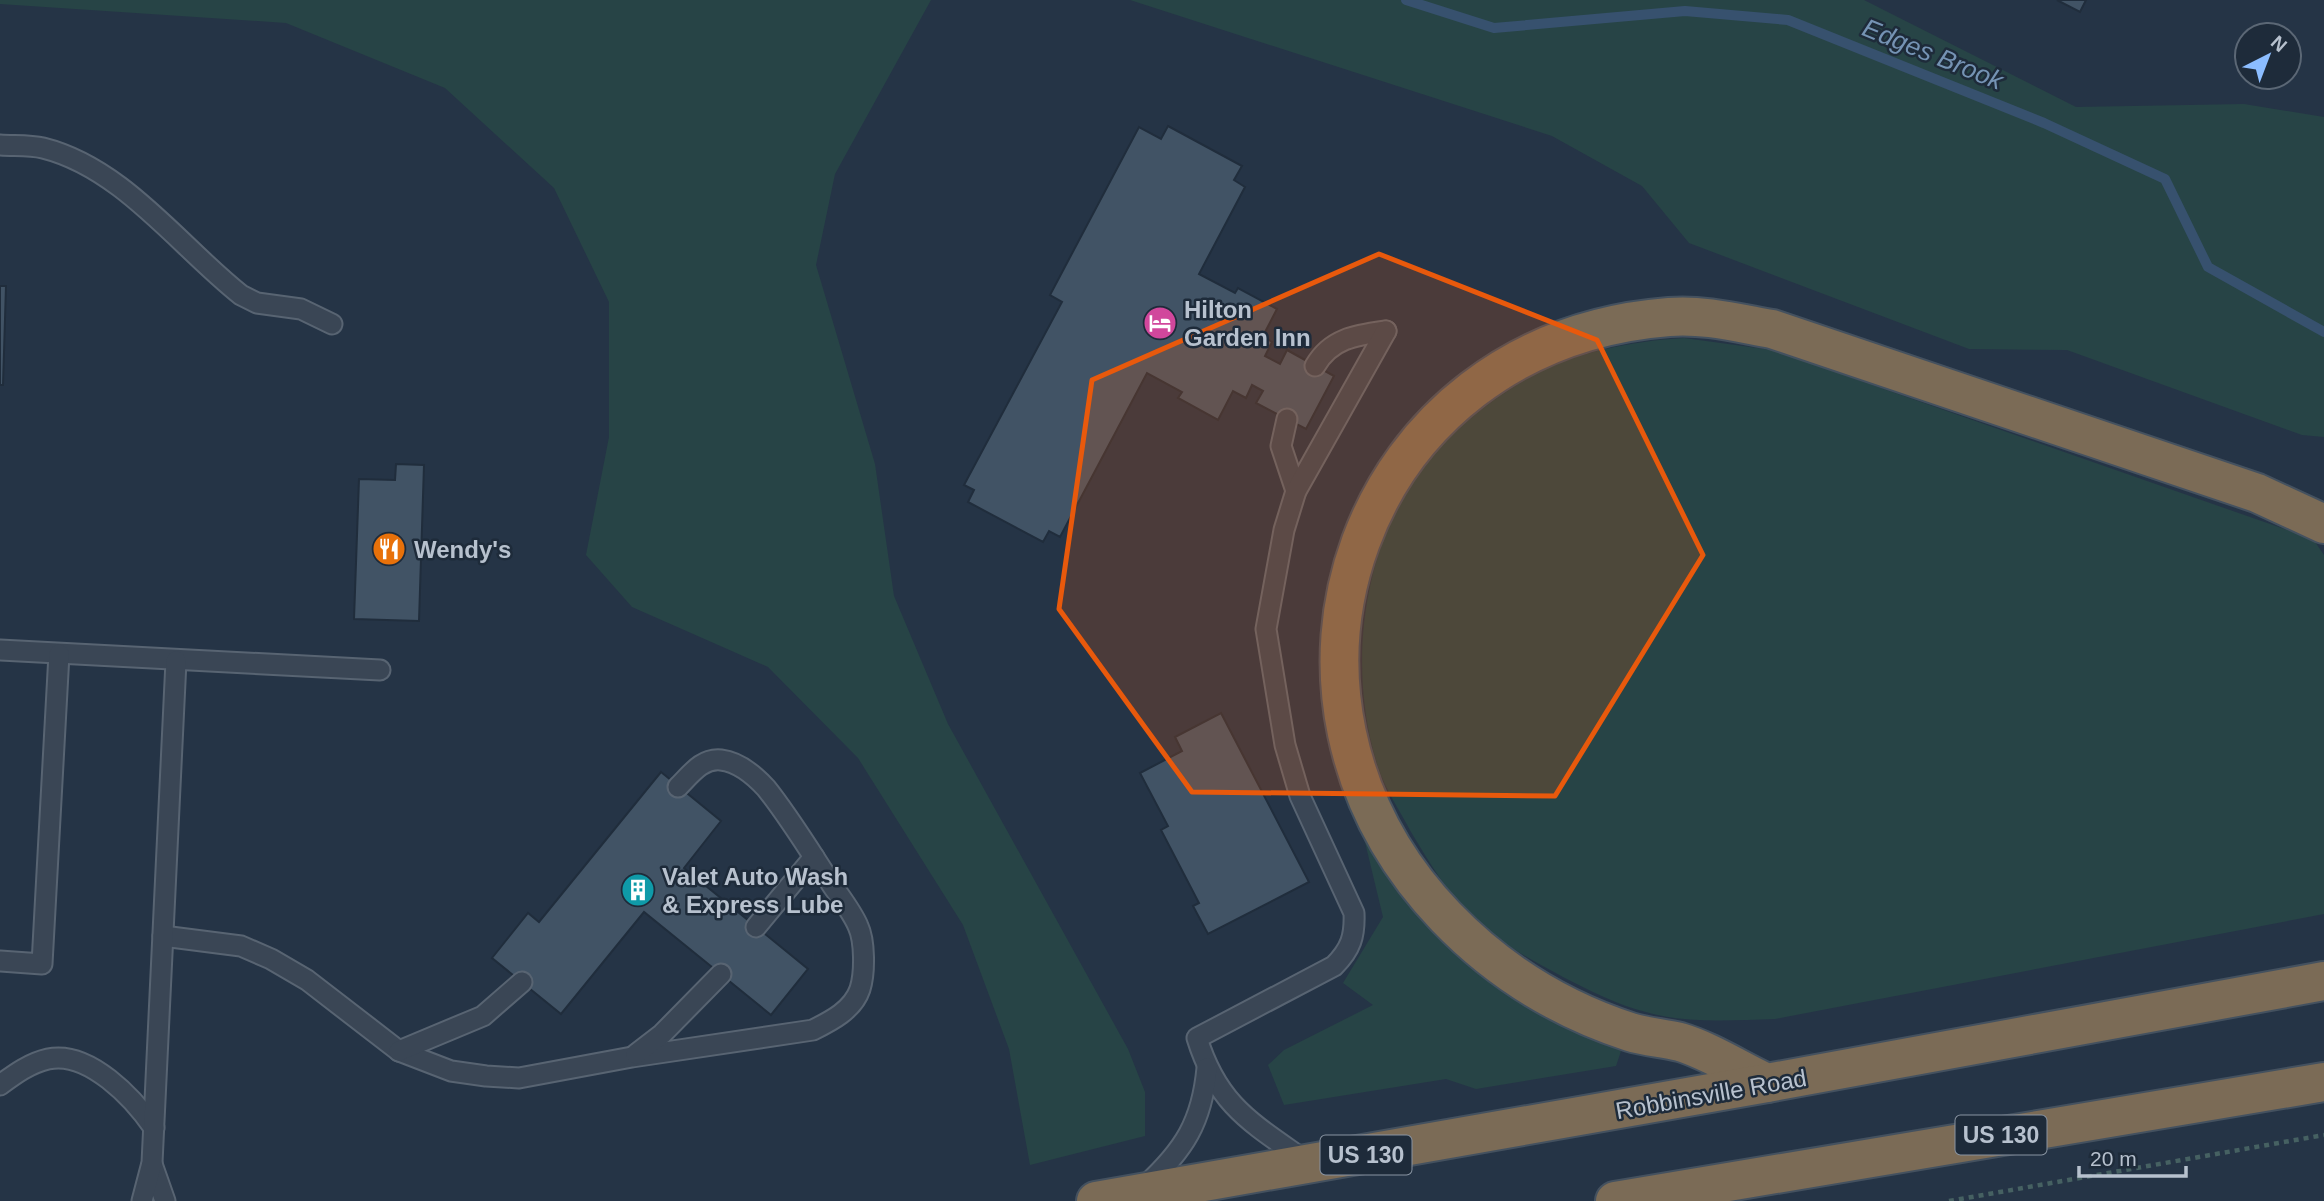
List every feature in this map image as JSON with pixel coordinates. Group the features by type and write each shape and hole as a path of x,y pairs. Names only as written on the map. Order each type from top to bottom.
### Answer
{"highway":[{"path":"1767,1083 1682,1043 1632,1032 1580,1013 1522,982 1482,952 1444,916 1384,834 1351,758 1342,709 1338,660 1343,602 1357,551 1377,506 1407,454 1444,413 1487,377 1570,337 1620,323 1673,316 1713,318 1772,329 2258,494 2324,524"},
{"name":"Robbinsville Road","path":"1096,1201 1767,1083 2324,981"},
{"name":"US 130","path":"1615,1201 2324,1082"},
{"path":"1679,1190 1745,1201"}],"lane":[{"path":"0,145 43,148 86,166 125,191 241,295 257,303 301,309 332,324"},
{"path":"1310,1164 1244,1117 1225,1098 1207,1068 1197,1038 1334,966 1347,953 1355,934 1354,913 1300,796 1285,745 1266,629 1284,530 1296,491 1386,331 1352,335 1331,345 1315,366"},
{"path":"1287,419 1281,446 1296,491"},
{"path":"0,650 380,670"},
{"path":"0,961 42,964 58,654"},
{"path":"142,1201 152,1163 176,661"},
{"path":"163,936 241,946 271,959 307,980 400,1051 452,1071 519,1078 632,1057 813,1030 848,1008 860,991 863,968 859,927 765,787 746,770 724,760 710,760 697,766 678,787"},
{"path":"756,927 814,857"},
{"path":"632,1057 662,1034 721,974"},
{"path":"400,1051 483,1016 522,982"},
{"path":"0,1084 33,1064 52,1058 78,1063 105,1076 136,1101 154,1128"},
{"path":"1135,1195 1167,1166 1190,1135 1203,1102 1207,1068"},
{"path":"152,1163 165,1201"}],"path":[{"path":"1949,1201 2324,1135"}],"highlighted area":[{"path":"1379,254 1597,340 1703,555 1555,796 1192,792 1059,609 1092,380"}],"green space":[{"path":"0,0 931,0 835,174 816,265 875,464 894,596 948,724 1128,1049 1145,1092 1145,1136 1030,1165 1009,1049 963,925 858,758 768,667 632,607 586,555 609,437 609,302 554,188 445,88 286,23 0,4"},
{"path":"1130,0 1864,0 2076,107 2244,104 2324,117 2324,437 2302,435 2067,350 1969,349 1689,243 1642,186 1552,136"},
{"path":"1684,338 1772,350 2313,539 2324,555 2324,914 1775,1019 1726,1020 1662,1016 1614,1001 1528,958 1473,918 1447,888 1411,832 1378,767 1369,734 1362,663 1364,628 1377,558 1389,525 1416,477 1443,444 1475,414 1510,389 1545,370 1603,349"},
{"path":"1364,838 1415,911 1455,952 1523,1000 1621,1051 1616,1066 1476,1089 1446,1079 1284,1105 1268,1065 1284,1050 1373,1005 1343,983 1383,917"}],"building":[{"path":"2057,0 2086,0 2080,12"},
{"name":"Hilton Garden Inn","path":"1168,126 1242,166 1234,180 1245,187 1199,274 1235,293 1238,288 1277,309 1263,336 1272,342 1265,356 1280,364 1287,350 1334,376 1306,429 1256,403 1263,391 1252,385 1246,398 1233,391 1218,420 1178,398 1182,392 1147,373 1060,537 1049,531 1043,542 968,502 974,490 964,485 1062,302 1050,295 1139,127 1161,139"},
{"path":"0,286 6,286 3,385 0,385"},
{"name":"Wendy's","path":"396,464 424,465 419,621 354,619 359,479 395,480"},
{"path":"1221,713 1309,882 1208,934 1193,906 1199,903 1161,830 1168,826 1140,773 1182,751 1175,737"},
{"name":"Valet Auto Wash & Express Lube","path":"661,772 721,821 684,868 808,969 771,1015 644,912 561,1014 492,958 528,913 539,922"}],"waterway":[{"name":"Edges Brook","path":"1406,0 1494,28 1685,11 1788,20 2044,123 2165,179 2208,267 2324,332"}],"place":[{"name":"Hilton Garden Inn","path":"1160,323"},
{"name":"Wendy's","path":"389,549"},
{"name":"Valet Auto Wash & Express Lube","path":"638,890"}]}
